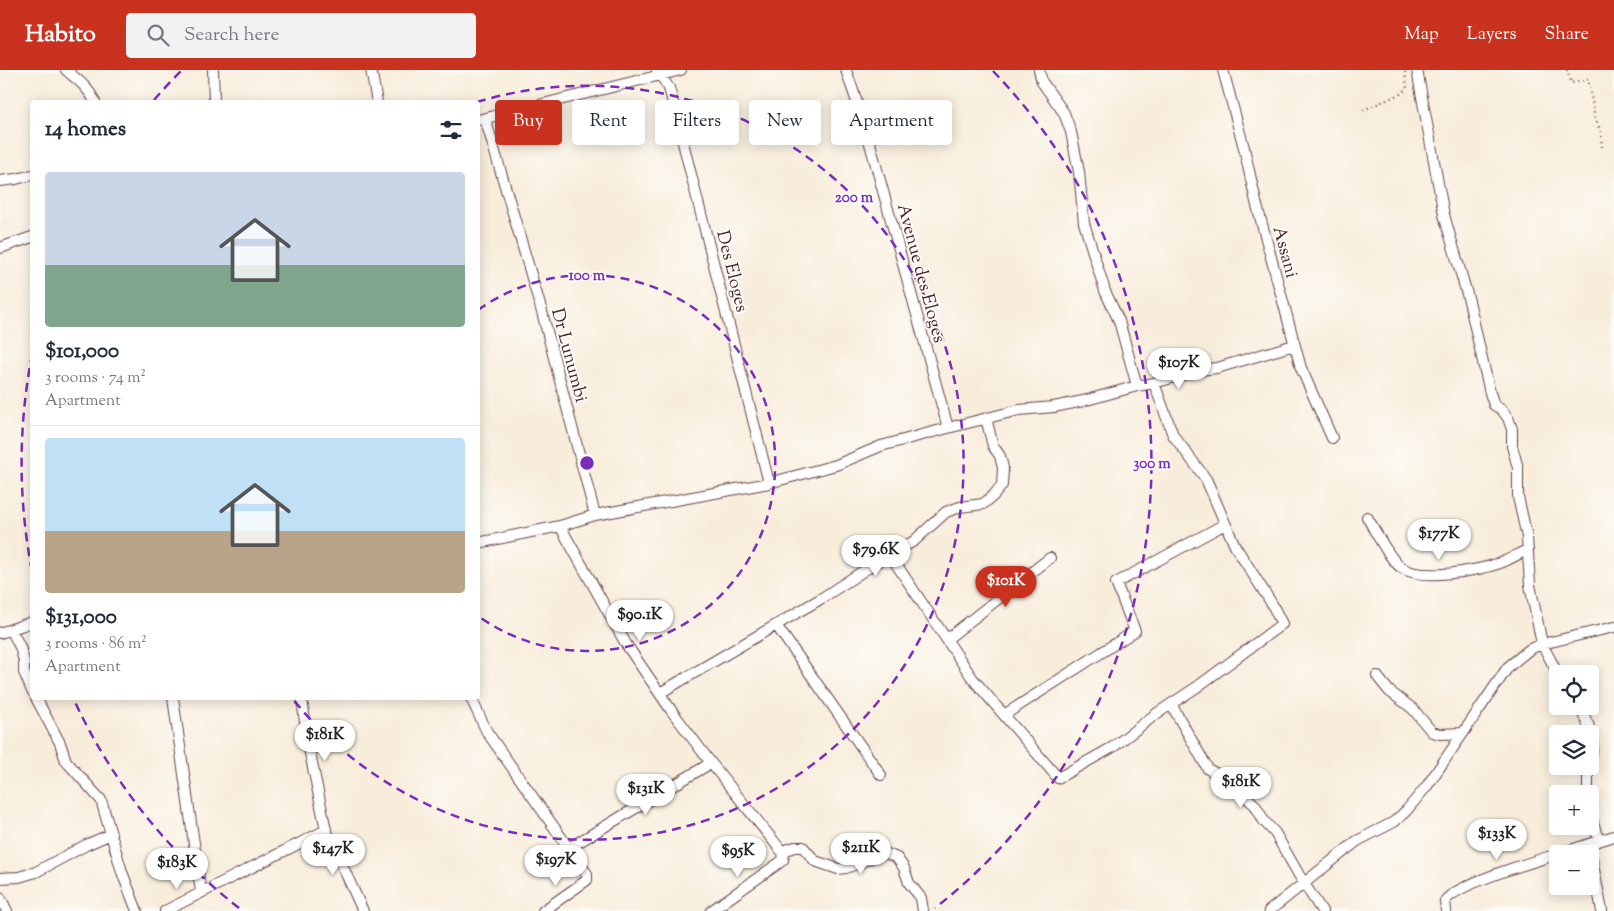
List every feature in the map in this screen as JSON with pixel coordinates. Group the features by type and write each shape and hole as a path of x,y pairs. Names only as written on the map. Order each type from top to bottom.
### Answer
{"street":[{"path":"66,70 85,86 94,100"},
{"path":"213,70 214,100"},
{"path":"371,70 376,100"},
{"path":"481,119 659,72 681,70"},
{"name":"Avenue des Eloges","path":"846,70 866,129 948,428"},
{"path":"1039,70 1042,82 1061,106 1071,132 1079,172 1084,223 1105,291 1112,302 1119,321 1136,386"},
{"name":"Assani","path":"1223,70 1294,345 1301,368 1332,438"},
{"path":"1417,70 1444,215 1469,301 1490,393 1494,405 1502,410 1508,418 1512,429 1512,446 1518,468 1518,497 1526,537 1530,585 1542,644 1553,665"},
{"name":"Des Eloges","path":"659,72 672,99 770,483"},
{"name":"Dr Lunumbi","path":"481,119 542,312 595,515"},
{"path":"0,181 30,176"},
{"path":"18,242 30,233"},
{"path":"0,248 30,238"},
{"path":"480,543 560,526 595,515 770,483 836,465 881,446 948,428 1019,410 1054,407 1083,401 1136,386 1243,361 1294,345"},
{"path":"890,555 974,679 1058,778 1113,747 1171,704 1198,687 1282,624 1272,604 1234,546 1206,479 1173,435 1154,383"},
{"path":"660,694 914,541 946,512 960,507 983,504 993,496 1002,485 1003,468 1000,456 993,446 986,418"},
{"path":"1367,517 1394,560 1401,567 1412,572 1431,575 1463,572 1501,563 1527,550"},
{"path":"1004,715 1135,631 1116,583 1225,524"},
{"path":"560,526 626,644 660,694 711,762 783,851 784,857 780,863 712,911"},
{"path":"947,639 1050,558"},
{"path":"0,633 30,623"},
{"path":"776,625 881,775"},
{"path":"1269,911 1303,882 1357,841 1400,817 1421,793 1508,667 1530,649 1542,644 1614,627"},
{"path":"11,629 20,647 24,660 24,672 30,686"},
{"path":"1376,676 1389,691 1413,709 1432,732 1440,734 1462,733"},
{"path":"37,700 60,744 66,761 100,800 137,911"},
{"path":"173,700 201,892"},
{"path":"302,700 307,739 326,830 363,911"},
{"path":"471,700 486,732 586,871 586,880 543,911"},
{"path":"1171,704 1208,769 1224,778 1255,804 1264,821 1276,833 1303,882 1322,911"},
{"path":"569,848 711,762"},
{"path":"165,911 326,830"},
{"path":"0,878 19,877 36,872 110,834"},
{"path":"1594,835 1602,911"},
{"path":"1585,845 1614,836"},
{"path":"783,851 795,847 803,848 815,861 838,869 885,853 891,855 897,858 904,868 909,883 921,898 923,911"},
{"path":"1446,911 1445,901 1449,896 1481,880 1549,857"},
{"path":"0,897 7,911"}],"path":[{"path":"1363,110 1400,94 1407,88 1405,70"},
{"path":"1567,70 1571,83 1588,79 1595,118 1601,132 1602,147"}]}
